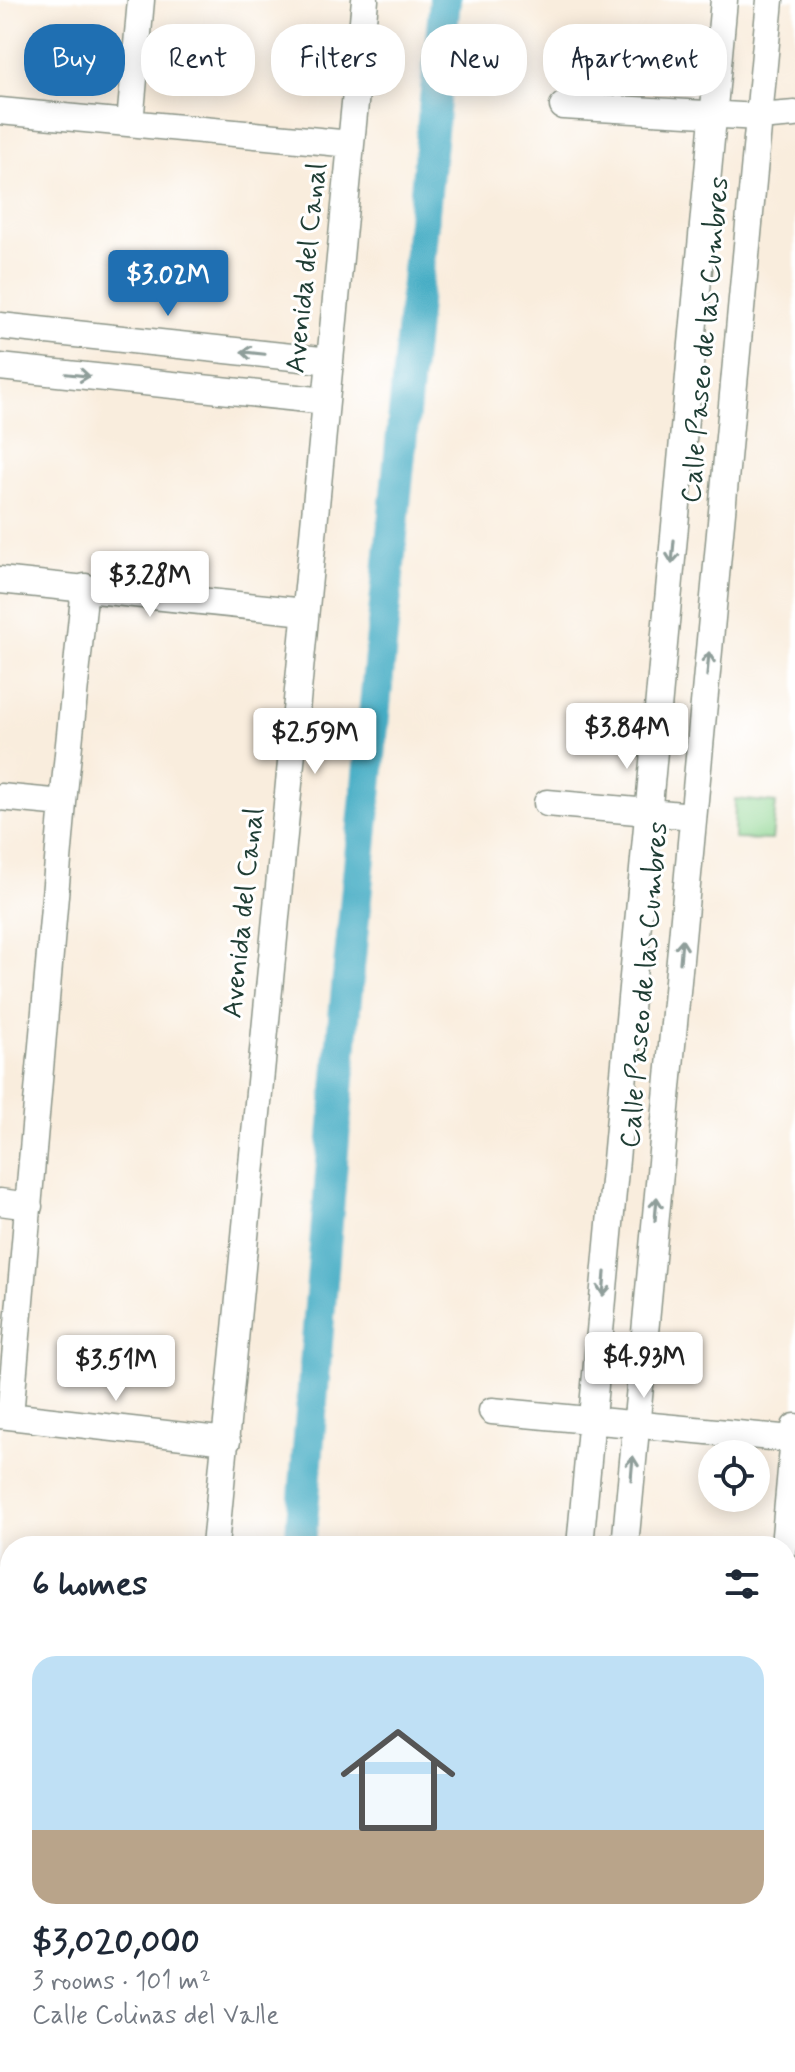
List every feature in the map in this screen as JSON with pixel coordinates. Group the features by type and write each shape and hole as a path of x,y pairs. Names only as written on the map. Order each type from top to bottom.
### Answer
{"street":[{"path":"130,123 141,0"},
{"name":"Avenida del Canal","path":"216,1536 365,0"},
{"name":"Calle Paseo de las Cumbres","path":"581,1536 724,0"},
{"name":"Calle Paseo de las Cumbres","path":"626,1536 770,0"},
{"path":"563,106 759,117 795,114"},
{"path":"0,111 351,144"},
{"path":"0,326 330,361"},
{"path":"0,367 326,401"},
{"path":"0,580 305,612"},
{"path":"85,587 63,803 29,1206 5,1415 227,1441"},
{"path":"0,797 63,803"},
{"path":"547,803 693,816"},
{"path":"0,1202 29,1206"},
{"path":"492,1411 636,1425 793,1433 785,1536"}],"green space":[{"path":"735,799 776,803 772,840 734,839"}],"waterway":[{"path":"301,1536 344,1018 445,0"}]}
